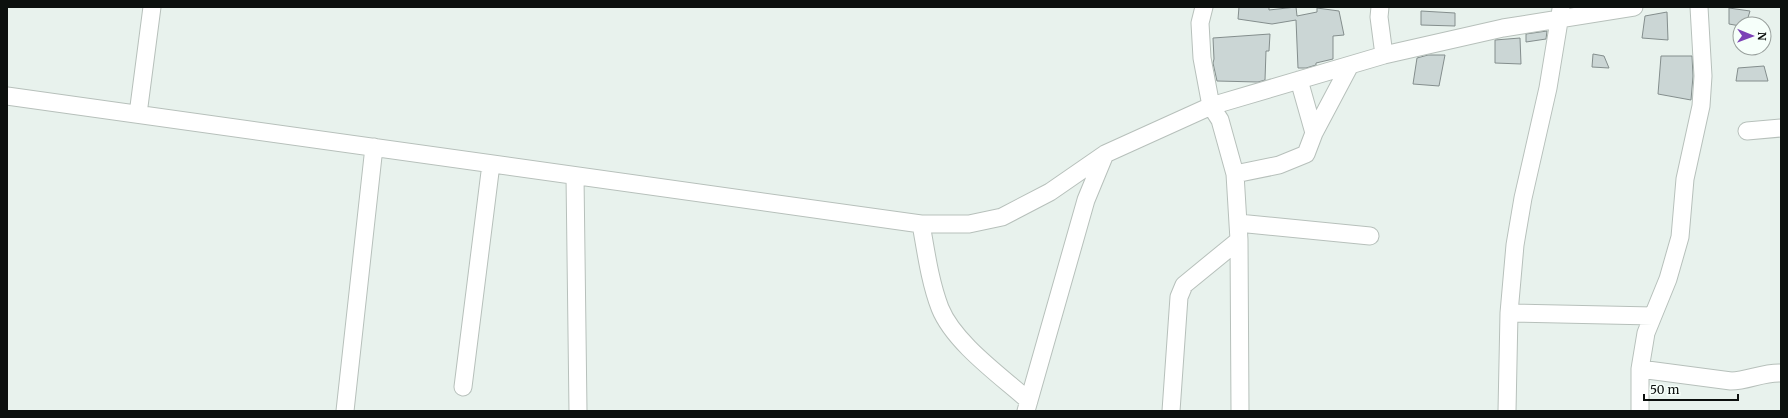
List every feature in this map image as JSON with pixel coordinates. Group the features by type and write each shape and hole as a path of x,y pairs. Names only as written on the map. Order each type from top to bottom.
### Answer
{"street":[{"path":"138,114 152,7"},
{"path":"1204,7 1200,23 1202,58 1211,106 1220,120 1235,174 1238,232 1240,411"},
{"path":"1380,7 1379,17 1384,55"},
{"path":"7,96 921,224 969,224 1002,217 1050,192 1105,154 1211,106 1298,80 1349,67 1384,55 1560,13 1634,7"},
{"path":"1640,411 1640,369 1646,333 1668,279 1680,237 1685,179 1701,106 1703,76 1699,7"},
{"path":"1507,411 1509,314 1515,245 1523,198 1548,88 1560,13"},
{"path":"1235,174 1279,165 1306,154 1314,133 1349,67"},
{"path":"1298,80 1314,133"},
{"path":"1747,131 1781,128"},
{"path":"345,411 374,147"},
{"path":"921,224 934,291 941,310 952,328 966,345 1027,406 1086,200 1105,154"},
{"path":"463,387 491,164"},
{"path":"575,176 578,411"},
{"path":"1062,183 1086,200"},
{"path":"1171,411 1176,311 1179,297 1184,285 1238,232 1370,236"},
{"path":"1509,314 1653,316"},
{"path":"1640,369 1731,381 1743,381 1771,372 1781,372"}],"building":[{"path":"1239,7 1269,7 1269,10 1296,7 1297,16 1317,12 1317,8 1339,11 1344,35 1333,36 1333,59 1316,63 1316,65 1306,68 1298,68 1296,20 1272,24 1238,19"},
{"path":"1729,8 1750,11 1748,16 1732,16 1732,25 1729,24"},
{"path":"1421,11 1455,13 1455,26 1421,25"},
{"path":"1667,12 1668,40 1642,38 1645,16"},
{"path":"1547,31 1546,39 1526,42 1526,34"},
{"path":"1270,34 1269,51 1266,51 1265,80 1258,82 1217,81 1213,63 1213,38"},
{"path":"1520,38 1521,64 1495,63 1495,40"},
{"path":"1593,54 1604,56 1609,68 1592,67"},
{"path":"1428,55 1445,55 1439,86 1413,84 1417,58"},
{"path":"1661,56 1692,56 1693,76 1691,100 1658,94"},
{"path":"1764,66 1768,81 1736,81 1738,68"}]}
